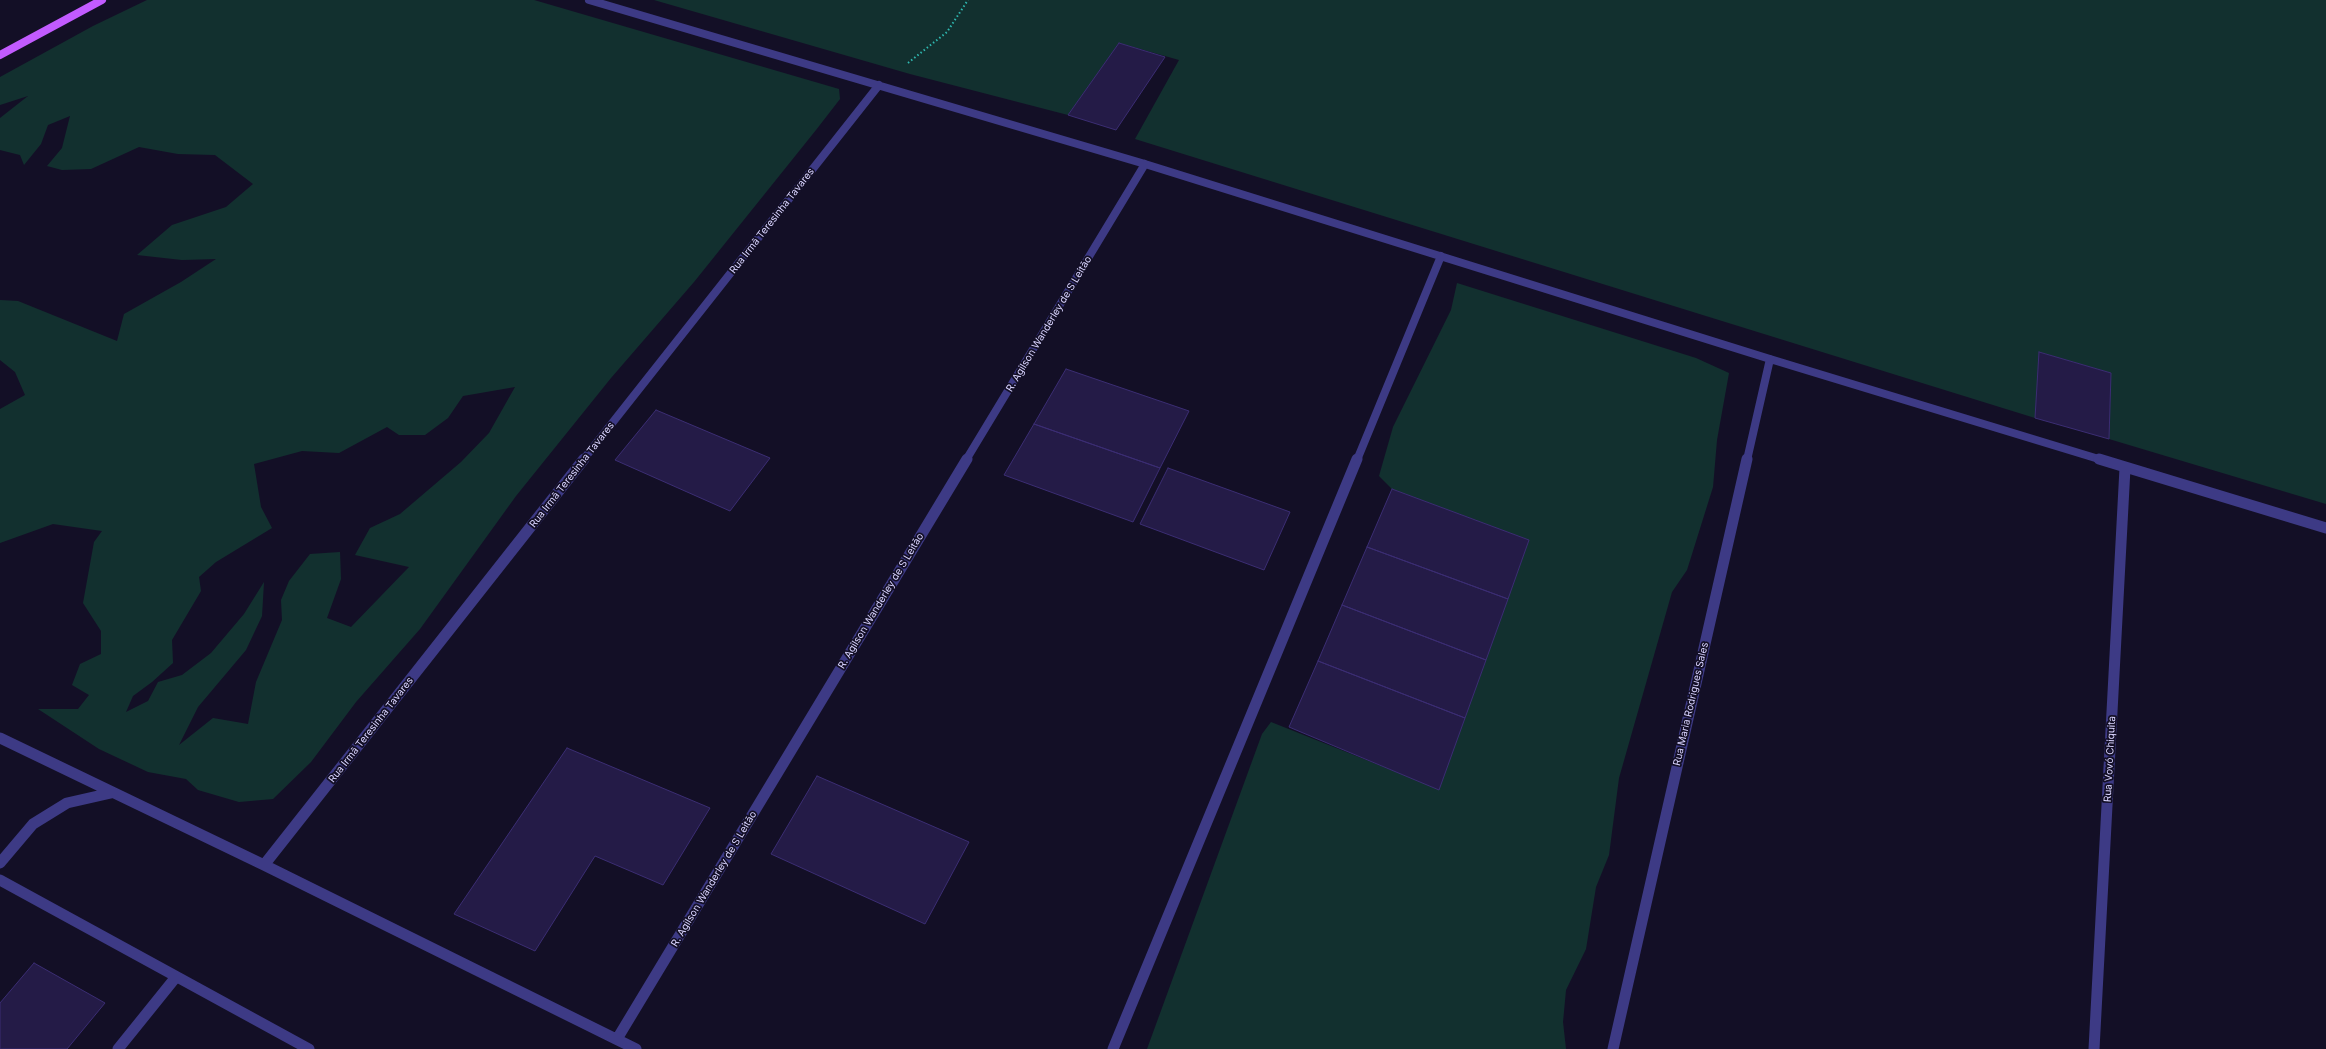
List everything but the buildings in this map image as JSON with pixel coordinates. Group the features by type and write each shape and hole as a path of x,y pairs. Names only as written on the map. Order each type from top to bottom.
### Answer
{"main road":[{"path":"0,55 102,0"}],"street":[{"path":"589,0 1145,164 1770,359 2326,528"},
{"name":"Rua Irmã Teresinha Tavares","path":"264,865 879,85"},
{"name":"R. Agilson Wanderley de S Leitão","path":"617,1039 1145,164"},
{"path":"1113,1049 1441,256"},
{"name":"Rua Maria Rodrigues Sales","path":"1613,1049 1770,359"},
{"name":"Rua Vovó Chiquita","path":"2094,1049 2126,468"},
{"path":"0,738 111,793 264,865 636,1049"},
{"path":"0,863 34,824 67,803 111,793"},
{"path":"0,880 309,1049"},
{"path":"118,1049 176,976"}],"path":[{"path":"879,85 947,32 968,0"}],"green space":[{"path":"147,0 534,0 839,89 840,99 816,130 694,282 611,378 516,496 420,629 356,702 311,762 273,799 239,802 198,790 186,779 148,772 99,749 38,709 78,709 89,695 72,685 80,664 101,654 101,631 83,603 94,542 102,531 53,524 0,543 0,409 25,395 15,372 0,360 0,300 18,301 117,341 124,314 181,282 216,259 182,260 137,255 172,225 226,207 253,184 215,155 178,154 139,147 91,169 62,170 47,166 62,148 70,116 48,125 41,144 24,165 20,155 0,150 0,118 28,96 0,105 0,77 93,26","holes":["515,387 489,433 461,462 400,514 370,528 355,555 409,567 351,627 327,618 341,579 340,552 310,554 289,581 281,600 282,620 256,682 248,724 213,718 179,745 198,707 246,650 262,616 264,582 244,614 211,653 182,675 158,682 148,701 126,712 133,696 152,682 173,663 172,640 201,591 199,577 216,562 272,528 261,507 254,464 302,451 339,453 387,427 399,435 425,435 448,418 463,396"]},
{"path":"654,0 2326,0 2326,504 2109,439 2111,373 2039,352 2035,418 1135,139 1179,60 1119,43 1068,115 910,74"},
{"path":"1457,283 1696,358 1729,373 1717,440 1713,487 1687,570 1672,592 1619,778 1609,855 1596,887 1586,949 1566,990 1563,1022 1566,1049 1147,1049 1262,734 1271,722 1439,789 1529,540 1392,489 1379,476 1393,427 1451,310"}]}
